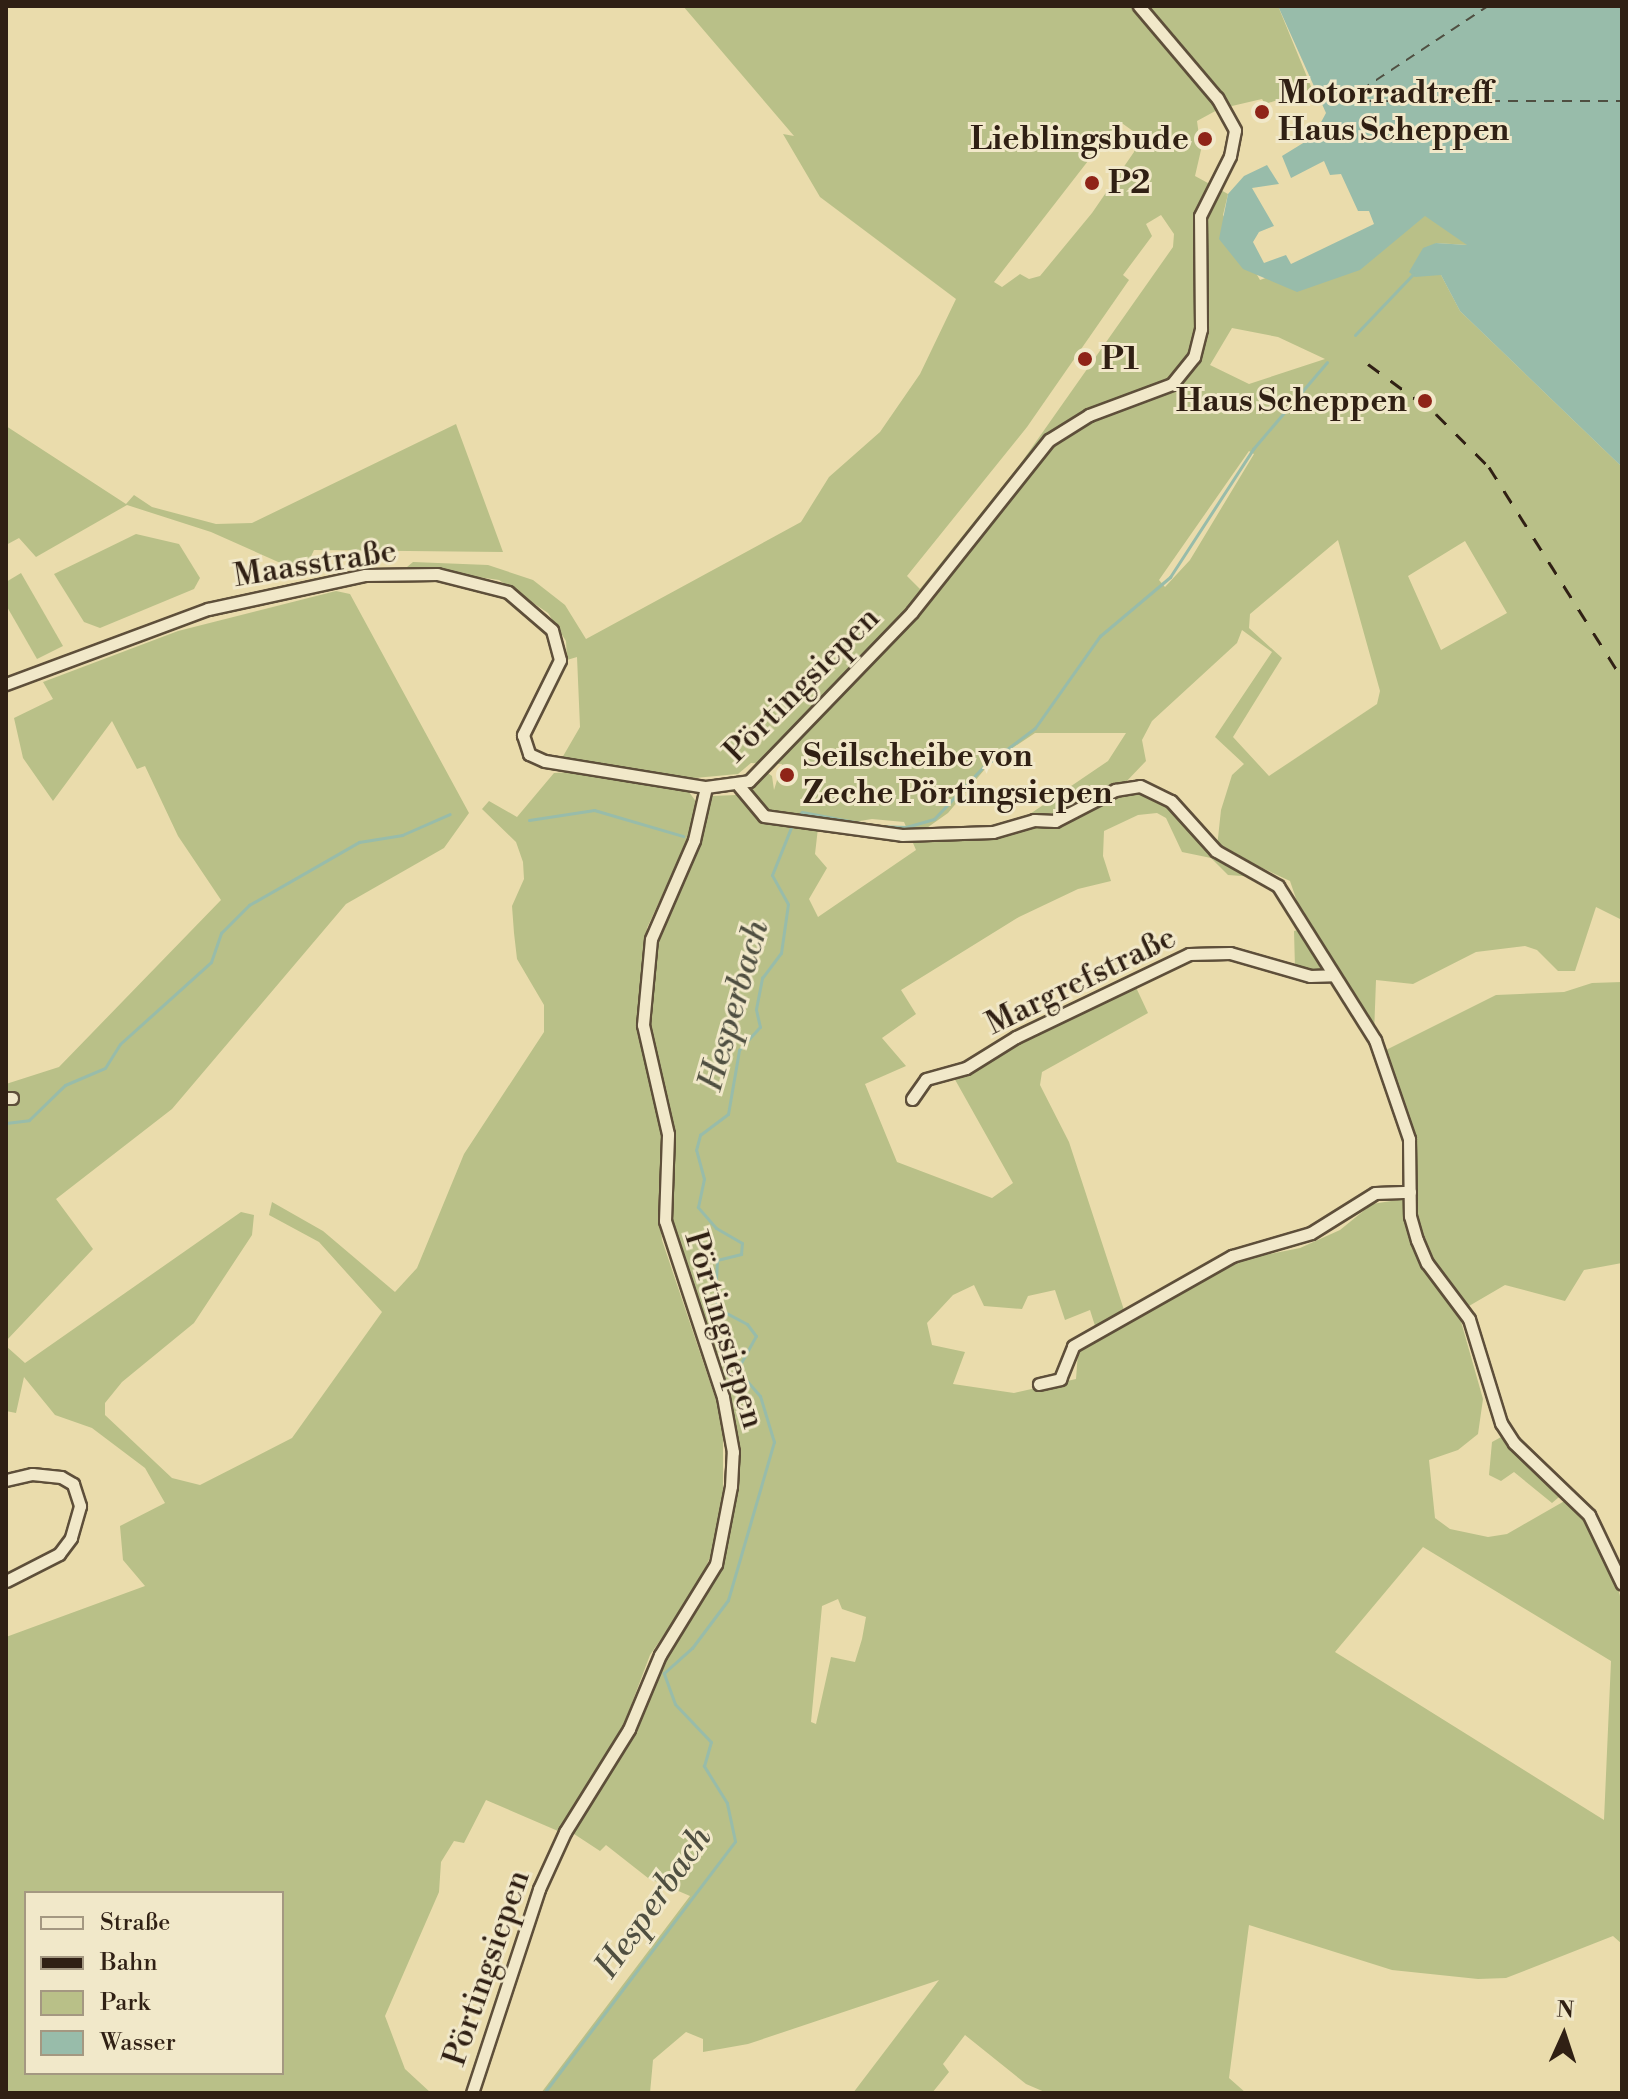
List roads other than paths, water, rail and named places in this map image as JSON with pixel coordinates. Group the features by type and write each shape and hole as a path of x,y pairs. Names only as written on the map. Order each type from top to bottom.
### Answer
{"street":[{"name":"Pörtingsiepen","path":"472,2093 539,1889 565,1832 629,1729 660,1655 703,1589 722,1538 732,1477 729,1421 668,1241 668,1134 643,1025 651,939 694,840 706,787 739,786 912,612 1049,440 1089,415 1172,384 1186,370 1200,346 1200,216 1230,156 1235,130 1217,98 1139,6"},
{"name":"Maasstraße","path":"6,684 221,605 365,575 437,574 508,592 552,630 560,660 523,735 529,754 545,761 706,787"},
{"path":"739,786 760,814 889,834 993,832 1061,819 1115,790 1155,790 1216,851 1278,886 1375,1040 1389,1073 1409,1139 1410,1192 1417,1240 1427,1263 1469,1319 1505,1432 1589,1515 1622,1584"},
{"name":"Margrefstraße","path":"912,1099 926,1079 966,1068 1016,1037 1189,954 1230,953 1310,976 1333,975"},
{"path":"1039,1384 1060,1379 1073,1346 1232,1256 1311,1233 1375,1193 1410,1192"},
{"path":"6,1480 47,1473 73,1484 80,1506 71,1538 59,1554 6,1581"}],"water":[{"path":"1278,6 1622,6 1622,467 1460,311 1441,275 1415,277 1409,272 1423,248 1436,243 1467,245 1425,216 1360,270 1297,292 1243,269 1219,239 1228,194 1244,176 1267,165 1279,184 1252,188 1274,226 1259,232 1253,242 1264,263 1286,255 1291,264 1374,224 1369,211 1358,211 1341,174 1330,175 1324,161 1291,178 1282,156 1313,137 1326,113"}],"waterway":[{"name":"Hesperbach","path":"1355,335 1413,274"},
{"name":"Hesperbach","path":"878,826 906,827 934,819 983,767 1035,728 1100,636 1170,577 1253,449 1327,362"},
{"path":"529,820 594,810 683,836"},
{"name":"Hesperbach","path":"795,818 802,812 871,825"},
{"path":"6,1123 29,1120 65,1085 105,1068 120,1044 211,962 221,933 249,905 359,842 402,835 450,814"},
{"name":"Hesperbach","path":"544,2093 735,1841 727,1803 704,1766 711,1742 675,1704 664,1673 692,1648 728,1600 774,1442 760,1396 737,1370 756,1336 747,1324 721,1310 715,1299 717,1260 741,1254 742,1243 716,1228 698,1207 704,1179 696,1150 700,1135 728,1114 739,1050 760,1027 756,1009 762,978 781,953 788,904 772,875 792,825"}],"railway":[{"path":"1368,364 1436,414 1489,467 1622,678"}],"place":[{"name":"Motorradtreff Haus Scheppen","path":"1262,112"},
{"name":"Lieblingsbude","path":"1205,139"},
{"name":"P2","path":"1092,183"},
{"name":"P1","path":"1085,359"},
{"name":"Haus Scheppen","path":"1425,401"},
{"name":"Seilscheibe von Zeche Pörtingsiepen","path":"787,775"}]}
